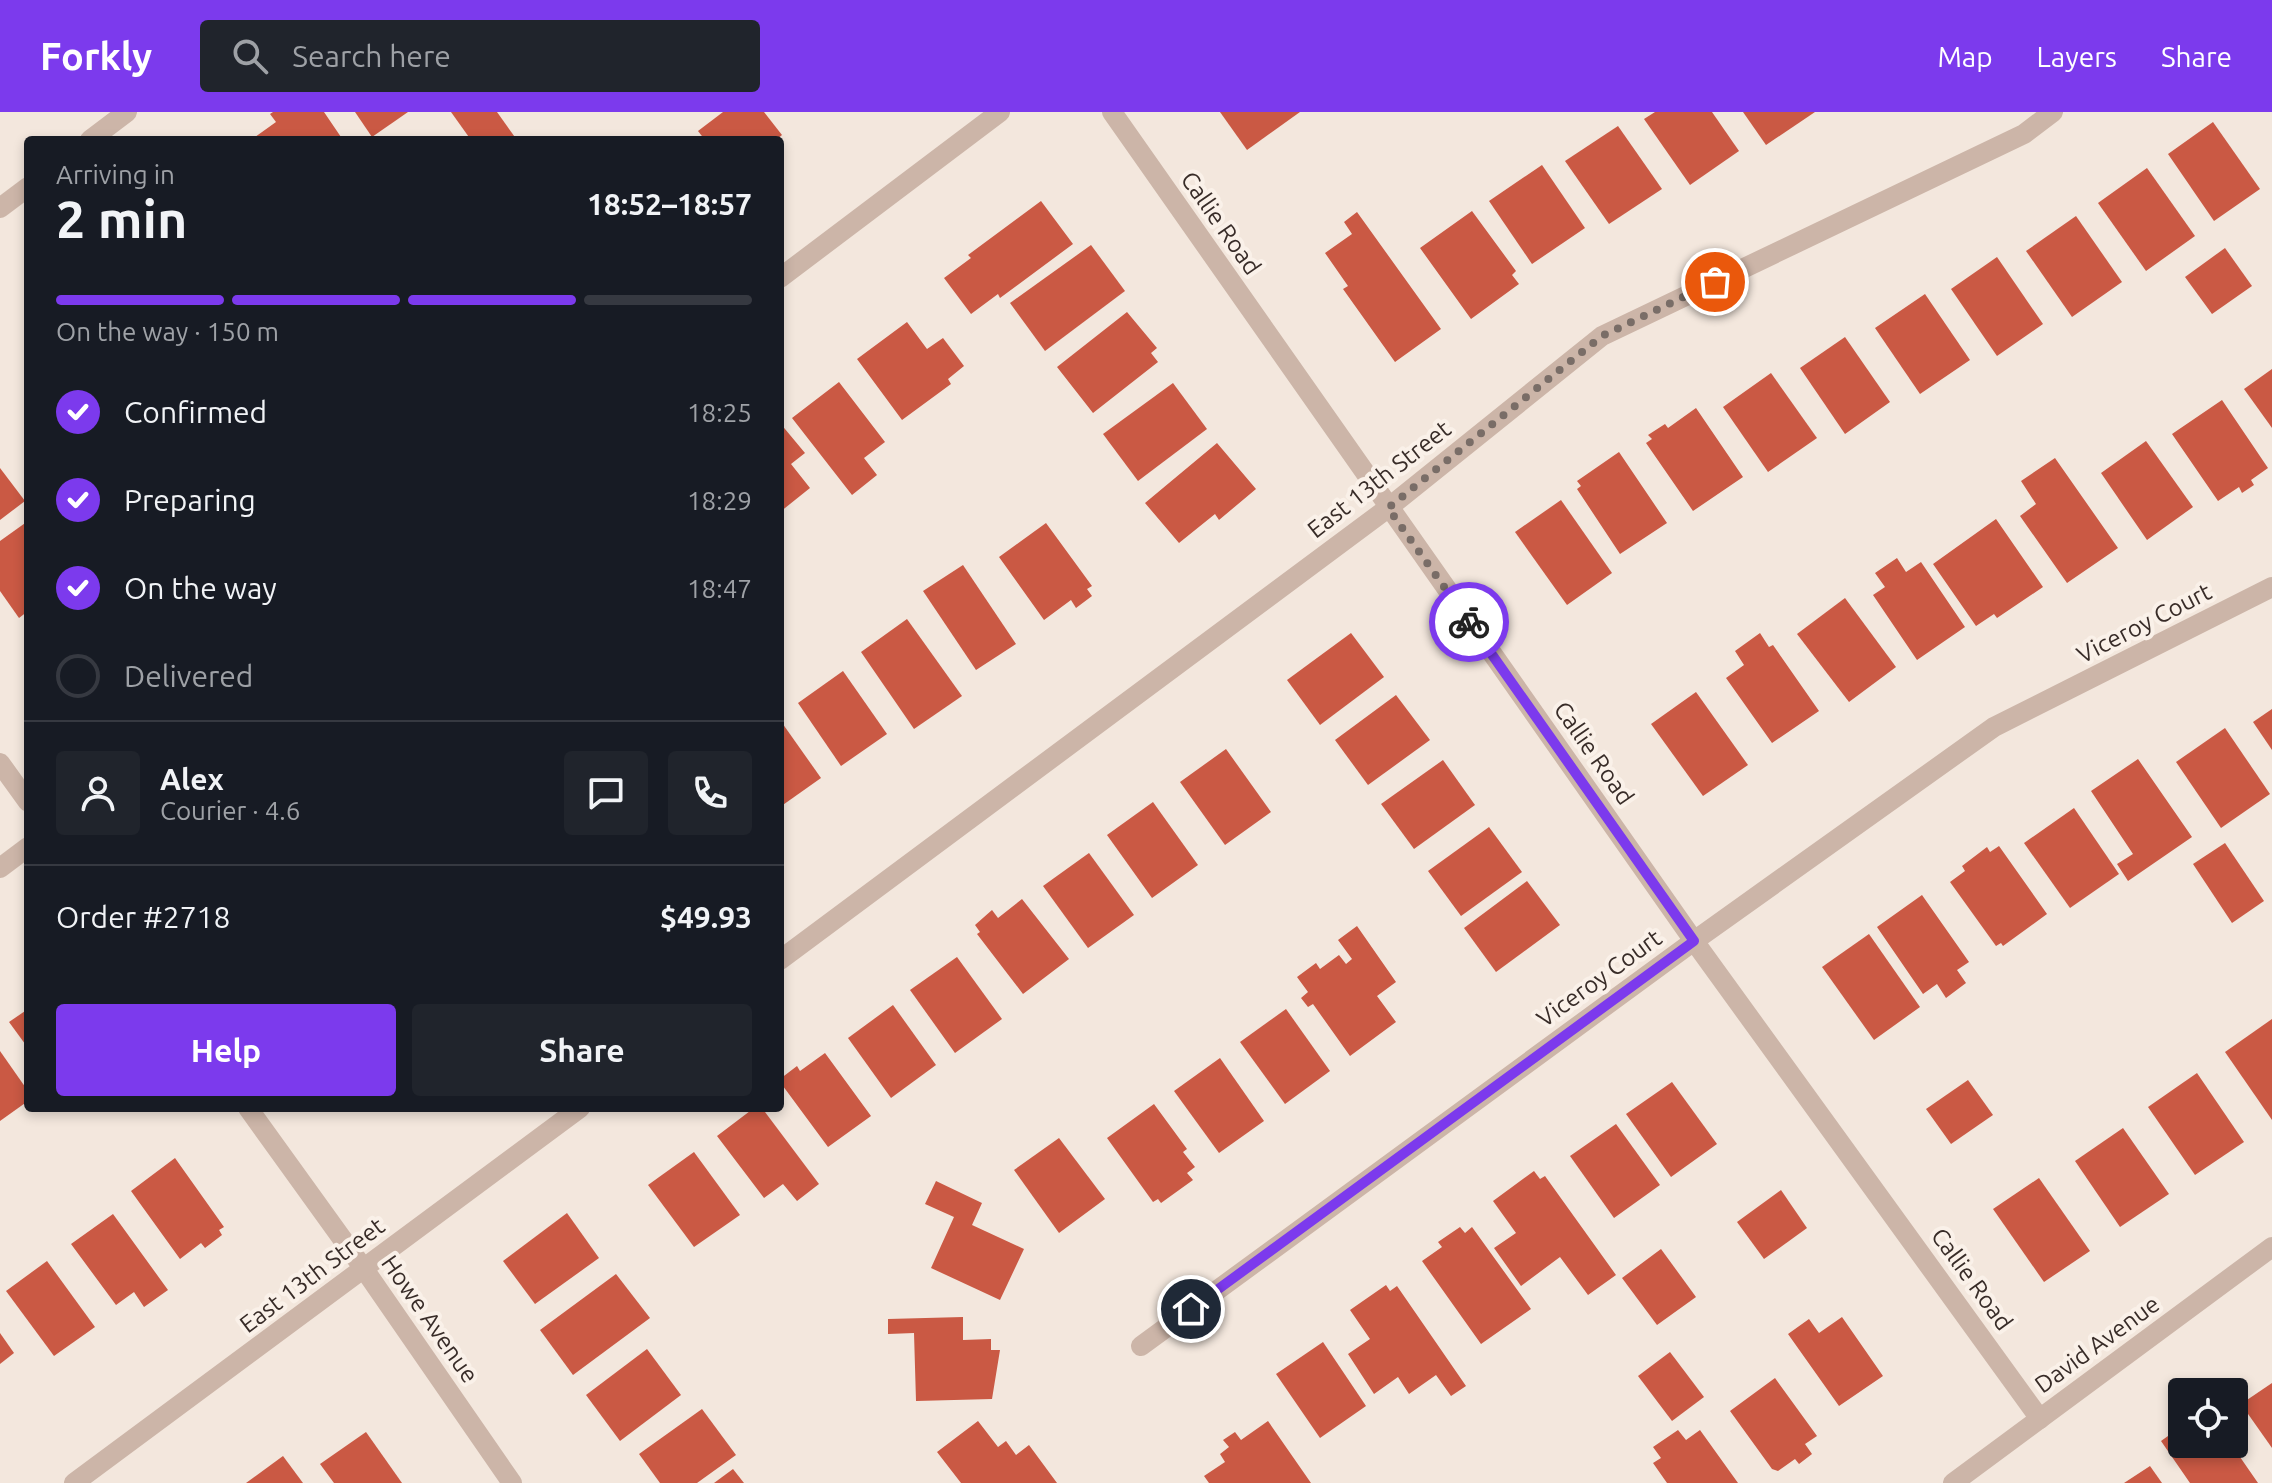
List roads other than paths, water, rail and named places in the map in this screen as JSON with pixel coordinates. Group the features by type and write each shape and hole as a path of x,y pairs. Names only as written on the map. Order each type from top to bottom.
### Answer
{"street":[{"path":"95,136 127,112"},
{"path":"784,275 1000,112"},
{"name":"Callie Road","path":"1112,112 1694,941 2040,1419"},
{"name":"East 13th Street","path":"784,957 1388,508 1602,336 2024,134 2053,112"},
{"path":"0,208 24,190"},
{"name":"Viceroy Court","path":"1141,1346 1694,941 1994,727 2272,587"},
{"path":"0,763 24,796"},
{"path":"0,868 24,850"},
{"name":"Howe Avenue","path":"251,1112 512,1483"},
{"name":"East 13th Street","path":"74,1483 575,1112"},
{"name":"David Avenue","path":"1953,1483 2272,1247"}]}
